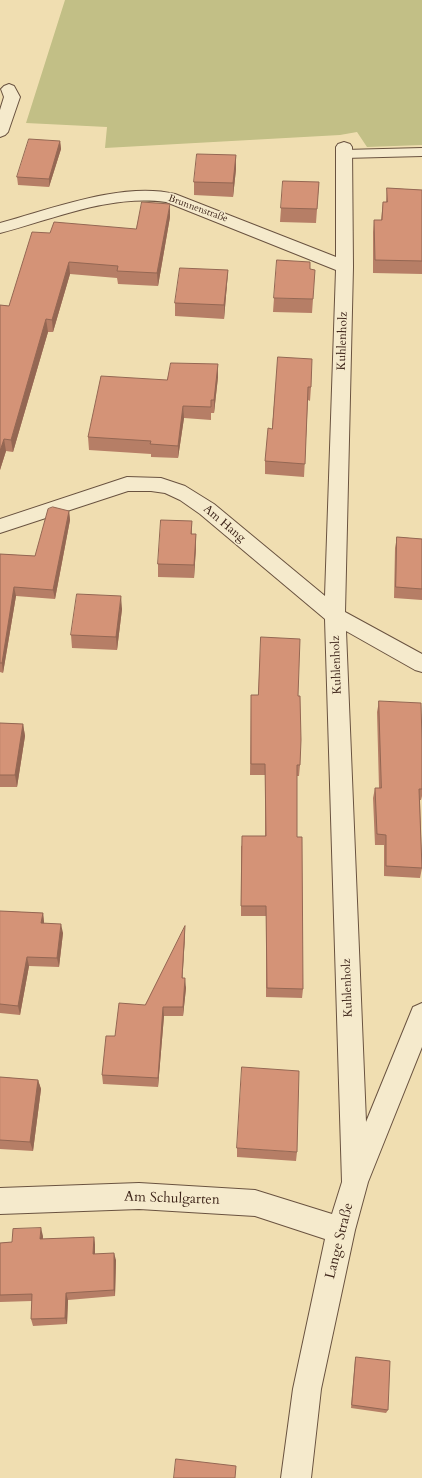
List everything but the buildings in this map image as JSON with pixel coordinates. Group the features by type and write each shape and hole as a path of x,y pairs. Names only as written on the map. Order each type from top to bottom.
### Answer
{"street":[{"path":"0,132 12,97 8,89"},
{"name":"Kuhlenholz","path":"344,150 345,267 335,616 355,1182"},
{"name":"Brunnenstraße","path":"0,228 118,196 153,195 169,197 345,267"},
{"name":"Am Hang","path":"0,526 127,484 148,483 167,486 186,493 207,509 335,616 385,642 422,664"},
{"name":"Lange Straße","path":"296,1478 306,1388 341,1230 355,1182 422,1015"},
{"name":"Am Schulgarten","path":"0,1201 139,1196 255,1203 341,1230"}],"lane":[{"path":"344,150 422,152"}],"shaded area":[{"path":"65,0 422,0 422,145 367,147 357,132 340,135 105,148 107,127 26,123"}]}
